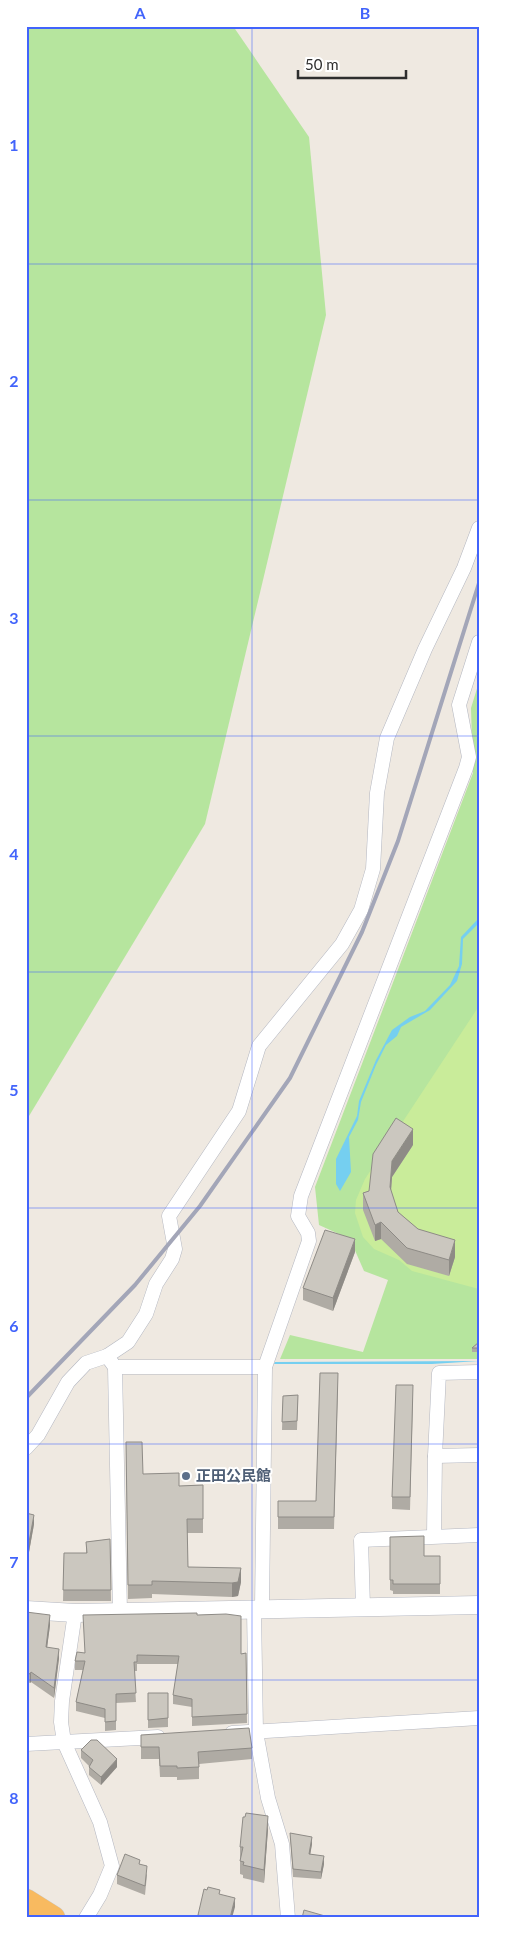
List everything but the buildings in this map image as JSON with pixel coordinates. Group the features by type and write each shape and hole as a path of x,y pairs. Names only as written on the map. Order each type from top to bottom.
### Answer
{"highway":[{"path":"26,1901 53,1918"}],"street":[{"path":"120,1612 111,1362 128,1342 146,1314 156,1284 172,1259 175,1250 169,1216 239,1111 259,1046 342,944 361,910 373,869 377,792 387,738 425,649 464,568 479,528"},
{"path":"288,1918 282,1844 268,1798 256,1732 265,1367 309,1241 308,1233 298,1216 301,1196 466,768 469,757 459,705 479,642"},
{"path":"26,1448 38,1435 68,1382 86,1363 111,1362 265,1367"},
{"path":"434,1536 435,1456 440,1372 479,1372"},
{"path":"435,1456 479,1455"},
{"path":"363,1607 360,1540 479,1535"},
{"path":"26,1610 75,1613 479,1605"},
{"path":"75,1613 62,1701 61,1722 64,1742 100,1822 112,1866 100,1895 86,1918"},
{"path":"218,1734 479,1718"},
{"path":"26,1744 172,1736"}],"green space":[{"path":"26,26 233,26 309,137 326,315 205,824 26,1121"},
{"path":"479,682 479,1359 280,1359 290,1335 363,1352 388,1280 364,1271 350,1239 319,1225 315,1187 473,773 471,708"},
{"path":"479,1006 479,1289 412,1271 399,1260 374,1249 363,1237 355,1213 356,1200 365,1179"}],"water":[{"path":"479,897 479,923 463,939 462,964 457,981 430,1010 401,1027 397,1036 386,1045 376,1065 361,1102 358,1120 349,1137 351,1172 340,1191 336,1184 336,1159 357,1116 359,1101 376,1060 392,1030 410,1017 425,1011 450,985 459,966 461,937 477,920"},
{"path":"479,1361 432,1364 274,1364 275,1362"}],"railway":[{"path":"26,1398 135,1285 200,1206 290,1078 362,932 398,841 479,583"}],"place":[{"name":"正田公民館","path":"186,1476"}]}
